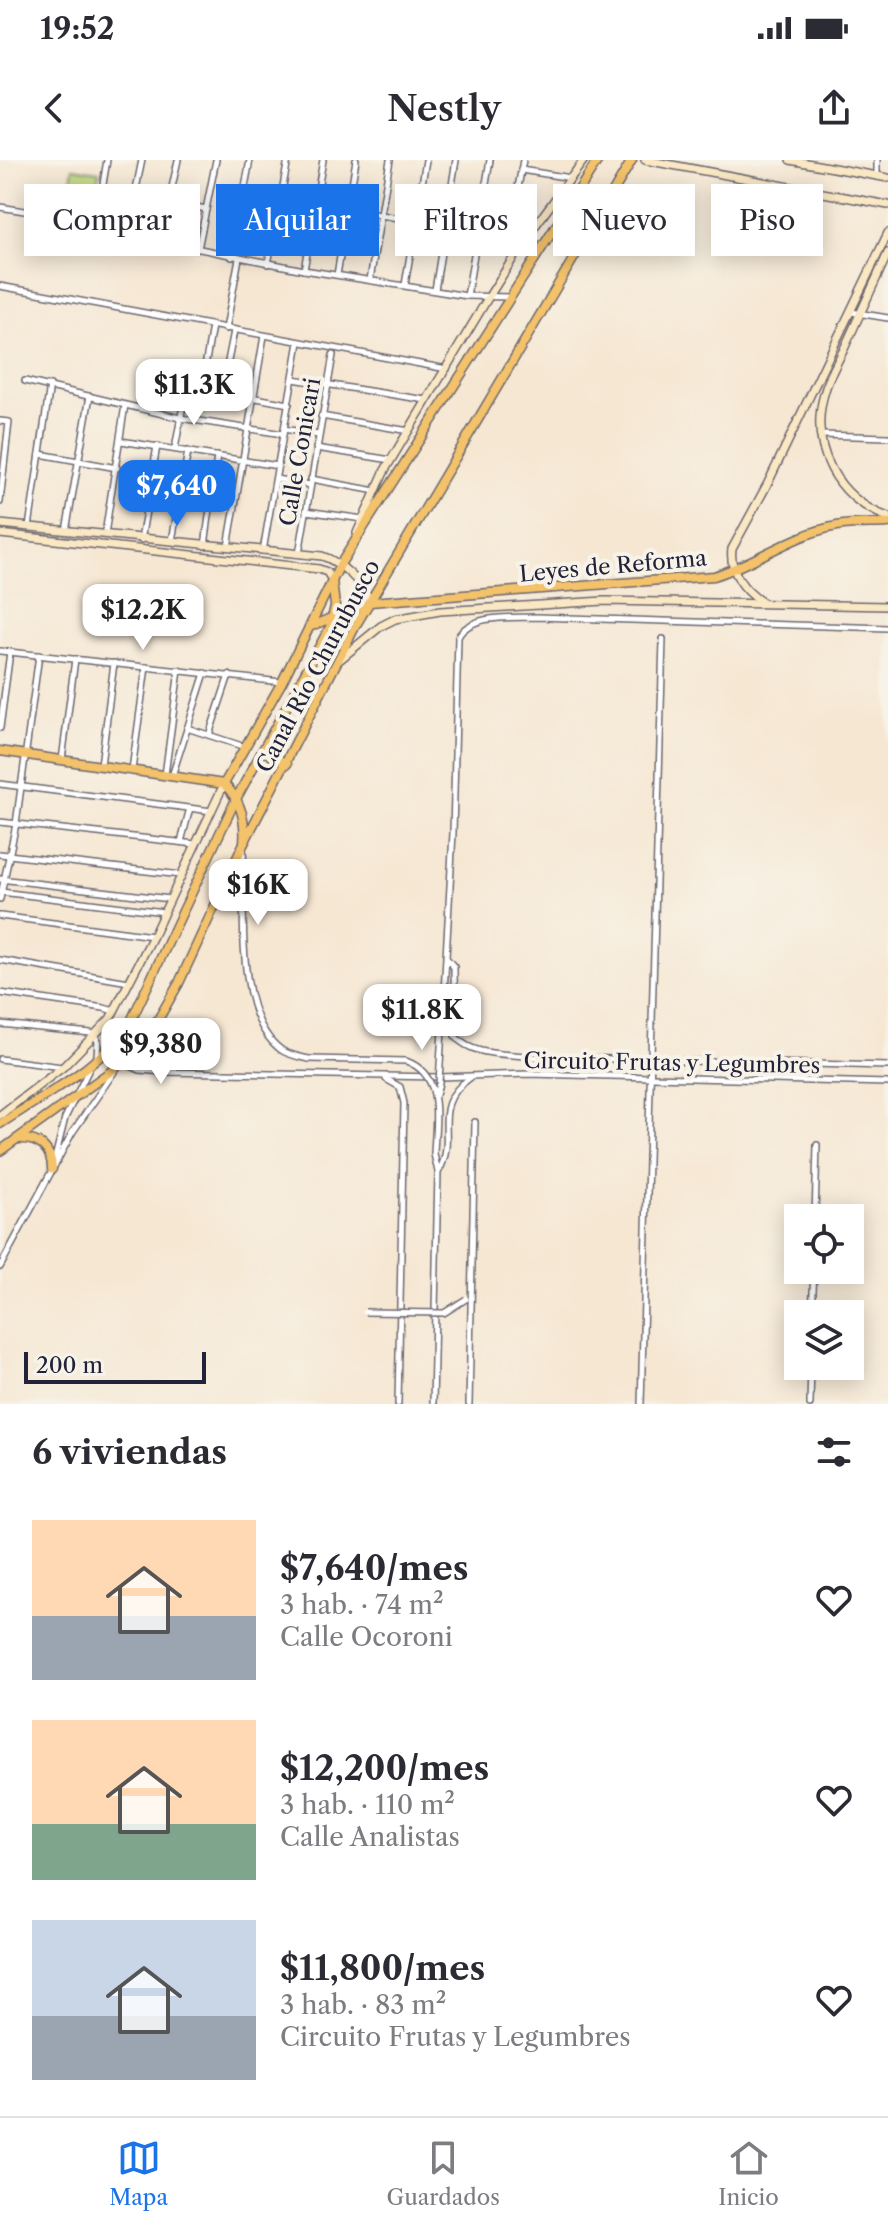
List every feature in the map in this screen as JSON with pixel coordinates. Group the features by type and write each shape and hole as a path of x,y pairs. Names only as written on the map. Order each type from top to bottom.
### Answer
{"main road":[{"name":"Canal Río Churubusco","path":"224,784 282,682 340,566 598,160"},
{"name":"Canal Río Churubusco","path":"0,1151 122,1062 146,1037 167,1006 243,845 287,764 336,662 454,456 632,160"},
{"name":"Leyes de Reforma","path":"308,627 370,602 714,576 734,570 816,532 836,526 888,523"},
{"name":"Canal Río Churubusco","path":"0,1124 94,1061 118,1039 136,1012 236,799 328,633 334,615 332,580"},
{"path":"269,739 270,755 287,764"},
{"path":"0,751 224,784 236,799 244,821 243,845"},
{"path":"118,1039 122,1062"},
{"path":"15,1141 28,1139 41,1143 50,1154 53,1168"}],"street":[{"path":"103,184 107,160"},
{"path":"137,184 142,160"},
{"path":"173,184 178,160"},
{"path":"200,239 216,160"},
{"path":"226,329 250,160"},
{"path":"284,184 288,160"},
{"path":"319,184 323,160"},
{"path":"352,184 356,160"},
{"path":"370,280 390,160"},
{"path":"422,184 426,160"},
{"path":"452,184 456,160"},
{"path":"486,184 490,160"},
{"path":"518,184 523,160"},
{"name":"Canal Río Churubusco","path":"537,224 584,160"},
{"path":"645,160 888,205"},
{"path":"790,160 888,178"},
{"path":"842,170 843,160"},
{"path":"877,160 877,176"},
{"path":"521,170 571,178"},
{"path":"0,207 24,211"},
{"path":"200,207 206,209"},
{"path":"379,214 395,217"},
{"path":"764,604 747,591 734,570 732,549 768,483 888,233"},
{"path":"200,249 268,264 467,296 510,297"},
{"path":"537,249 541,251"},
{"path":"888,253 824,391 820,435 823,453 832,473 852,497 870,511 888,517"},
{"path":"268,264 270,256"},
{"path":"304,270 307,256"},
{"path":"337,275 340,256"},
{"path":"405,285 410,256"},
{"path":"435,290 441,256"},
{"path":"467,296 473,256"},
{"name":"Canal Río Churubusco","path":"353,545 391,460 515,256"},
{"path":"0,286 447,369"},
{"path":"851,312 888,318"},
{"path":"175,449 184,400 199,402 212,326"},
{"path":"222,391 234,331"},
{"path":"227,548 264,336"},
{"path":"263,552 299,342"},
{"name":"Calle Conicari","path":"299,554 333,355"},
{"path":"293,379 427,401"},
{"path":"25,381 180,418 248,429 318,435"},
{"path":"29,528 50,385"},
{"path":"201,388 289,404"},
{"path":"66,532 90,396"},
{"path":"105,536 125,405"},
{"path":"321,416 409,431"},
{"path":"0,421 9,422 0,502"},
{"path":"820,435 888,437"},
{"path":"121,441 278,466"},
{"path":"141,540 157,446"},
{"path":"316,448 391,460"},
{"path":"172,543 188,451"},
{"path":"39,454 117,468"},
{"path":"205,546 217,456"},
{"path":"276,479 376,491"},
{"path":"306,511 363,519"},
{"path":"0,524 327,558 363,588 370,602"},
{"path":"0,534 321,569 332,580"},
{"path":"243,561 245,550"},
{"path":"336,662 381,626 416,614 604,601 888,606"},
{"path":"433,1404 438,1172 434,1154 453,833 458,637 468,624 537,617 888,628"},
{"path":"641,1404 663,639"},
{"path":"4,651 282,682"},
{"path":"0,658 4,651"},
{"path":"0,728 4,651"},
{"path":"39,655 22,787 1,895 164,912"},
{"path":"62,760 75,659"},
{"path":"100,765 114,663"},
{"path":"132,770 146,667"},
{"path":"169,775 179,670"},
{"path":"169,775 205,673"},
{"path":"209,735 229,675"},
{"path":"187,728 245,747"},
{"path":"0,784 212,811"},
{"name":"Canal Río Churubusco","path":"0,1115 63,1067 96,1035 114,1011 171,899 224,784"},
{"path":"181,843 190,808"},
{"path":"0,822 195,844"},
{"path":"243,845 244,946 252,1002 265,1031 281,1051 309,1059 406,1061 425,1072 436,1096"},
{"path":"0,854 181,875"},
{"path":"3,879 171,899"},
{"path":"0,916 153,936"},
{"path":"446,959 454,967 455,1036 475,1051 533,1057 888,1066"},
{"path":"0,960 130,982"},
{"path":"0,993 114,1011"},
{"path":"0,1024 75,1030 96,1035 94,1061 73,1098 61,1131 53,1168"},
{"path":"0,1059 63,1067"},
{"path":"0,1267 83,1114 122,1062"},
{"name":"Circuito Frutas y Legumbres","path":"122,1062 140,1070 164,1072 382,1077 529,1074 888,1083"},
{"path":"382,1077 394,1082 404,1094 398,1404"},
{"path":"438,1172 445,1152 447,1104 455,1089 471,1077"},
{"path":"0,1103 9,1109"},
{"path":"469,1404 475,1122"},
{"path":"815,1204 817,1145"},
{"path":"365,1312 444,1313 469,1298"},
{"path":"810,1404 811,1380"}],"green space":[{"path":"73,168 99,172 97,184 71,184"}]}
